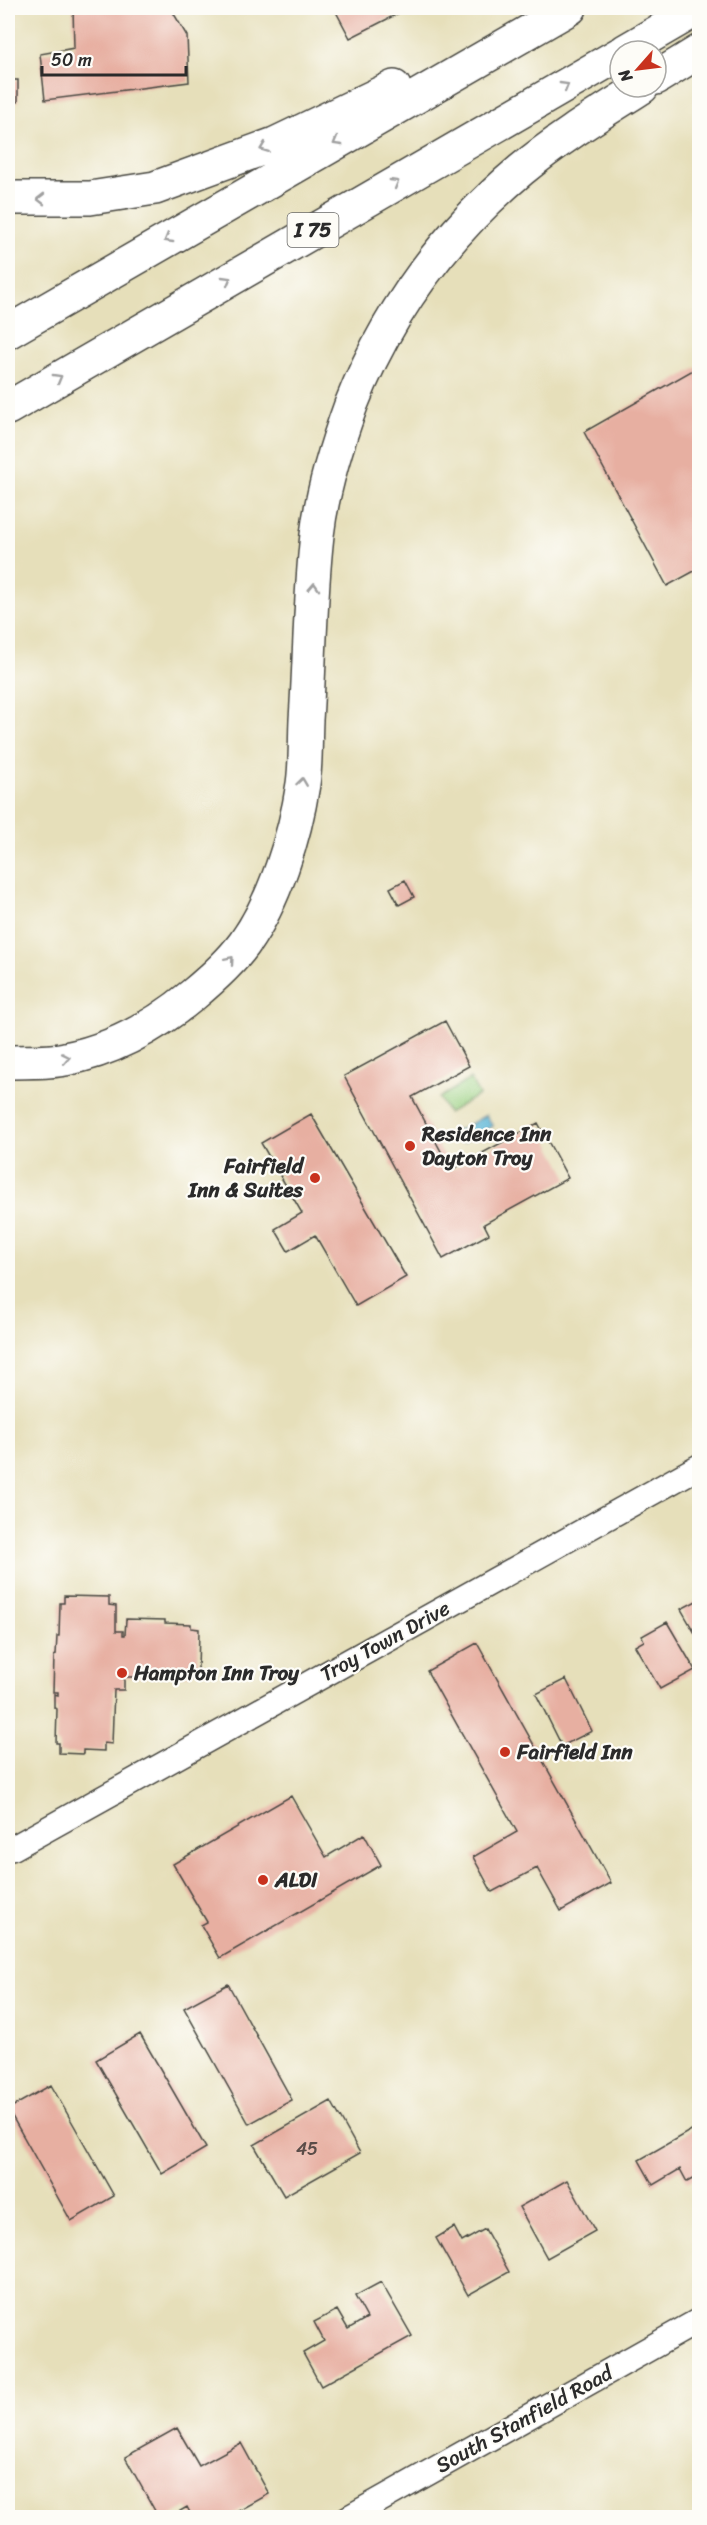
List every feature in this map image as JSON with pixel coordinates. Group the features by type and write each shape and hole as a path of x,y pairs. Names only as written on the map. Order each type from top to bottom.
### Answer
{"highway":[{"path":"8,198 90,198 155,188 275,144 564,8"},
{"path":"8,332 570,8"},
{"path":"646,39 699,8"},
{"path":"668,70 699,51"},
{"name":"I 75","path":"8,408 608,61"},
{"path":"8,1062 64,1059 125,1040 168,1016 215,977 244,944 268,902 286,854 303,783 317,534 329,476 350,407 372,358 407,295 445,244 482,205 523,168 623,99"}],"street":[{"name":"Troy Town Drive","path":"8,1849 21,1844 699,1466"},
{"name":"South Stanfield Road","path":"348,2517 699,2320"}],"green space":[{"path":"470,1079 479,1095 448,1113 439,1098"}],"water":[{"path":"486,1115 493,1126 463,1143 455,1130 458,1131"}],"building":[{"path":"73,8 173,8 187,36 189,82 45,100 40,54 74,48"},
{"path":"334,8 409,8 350,38"},
{"path":"8,80 18,80 18,102 8,101"},
{"path":"700,366 700,568 667,586 584,432"},
{"path":"405,880 414,897 399,905 390,888"},
{"name":"Residence Inn Dayton Troy","path":"445,1021 469,1066 412,1097 451,1170 538,1123 568,1178 484,1224 489,1234 443,1259 344,1076"},
{"name":"Fairfield Inn & Suites","path":"311,1114 406,1277 356,1306 315,1235 288,1251 275,1229 302,1213 261,1143"},
{"name":"Hampton Inn Troy","path":"64,1596 109,1597 109,1605 116,1606 116,1631 123,1631 123,1635 125,1635 126,1619 165,1620 165,1623 191,1624 191,1628 199,1629 198,1671 191,1671 191,1675 124,1677 124,1690 114,1690 112,1744 104,1743 104,1751 83,1750 83,1754 59,1753 59,1743 56,1743 57,1709 54,1708 54,1694 58,1695 58,1692 53,1692 54,1656 56,1655 57,1636 59,1636 60,1603 64,1603"},
{"path":"700,1599 700,1642 681,1609"},
{"path":"667,1622 695,1670 660,1689 635,1646 644,1641 642,1636"},
{"name":"Fairfield Inn","path":"477,1643 611,1883 561,1911 537,1868 492,1892 473,1857 517,1832 427,1671"},
{"path":"566,1679 592,1731 562,1746 536,1694"},
{"path":"291,1796 326,1857 364,1834 381,1865 220,1958 201,1925 207,1922 173,1864"},
{"path":"228,1984 292,2100 249,2124 184,2008"},
{"path":"140,2034 206,2148 162,2174 96,2060"},
{"path":"51,2085 114,2196 71,2221 8,2109"},
{"path":"331,2101 360,2153 284,2196 254,2145"},
{"path":"700,2125 700,2175 687,2182 680,2169 653,2185 639,2160"},
{"path":"567,2180 595,2231 547,2258 519,2207"},
{"path":"454,2227 462,2242 485,2229 509,2272 468,2295 436,2238"},
{"path":"381,2282 412,2336 321,2386 303,2353 324,2341 314,2322 337,2310 348,2329 367,2318 355,2296"},
{"path":"177,2428 199,2466 241,2443 269,2494 226,2518 193,2518 187,2507 168,2518 159,2518 125,2457"}],"place":[{"name":"Residence Inn Dayton Troy","path":"410,1146"},
{"name":"Fairfield Inn & Suites","path":"315,1178"},
{"name":"Hampton Inn Troy","path":"122,1673"},
{"name":"Fairfield Inn","path":"505,1752"},
{"name":"ALDI","path":"263,1880"}]}
